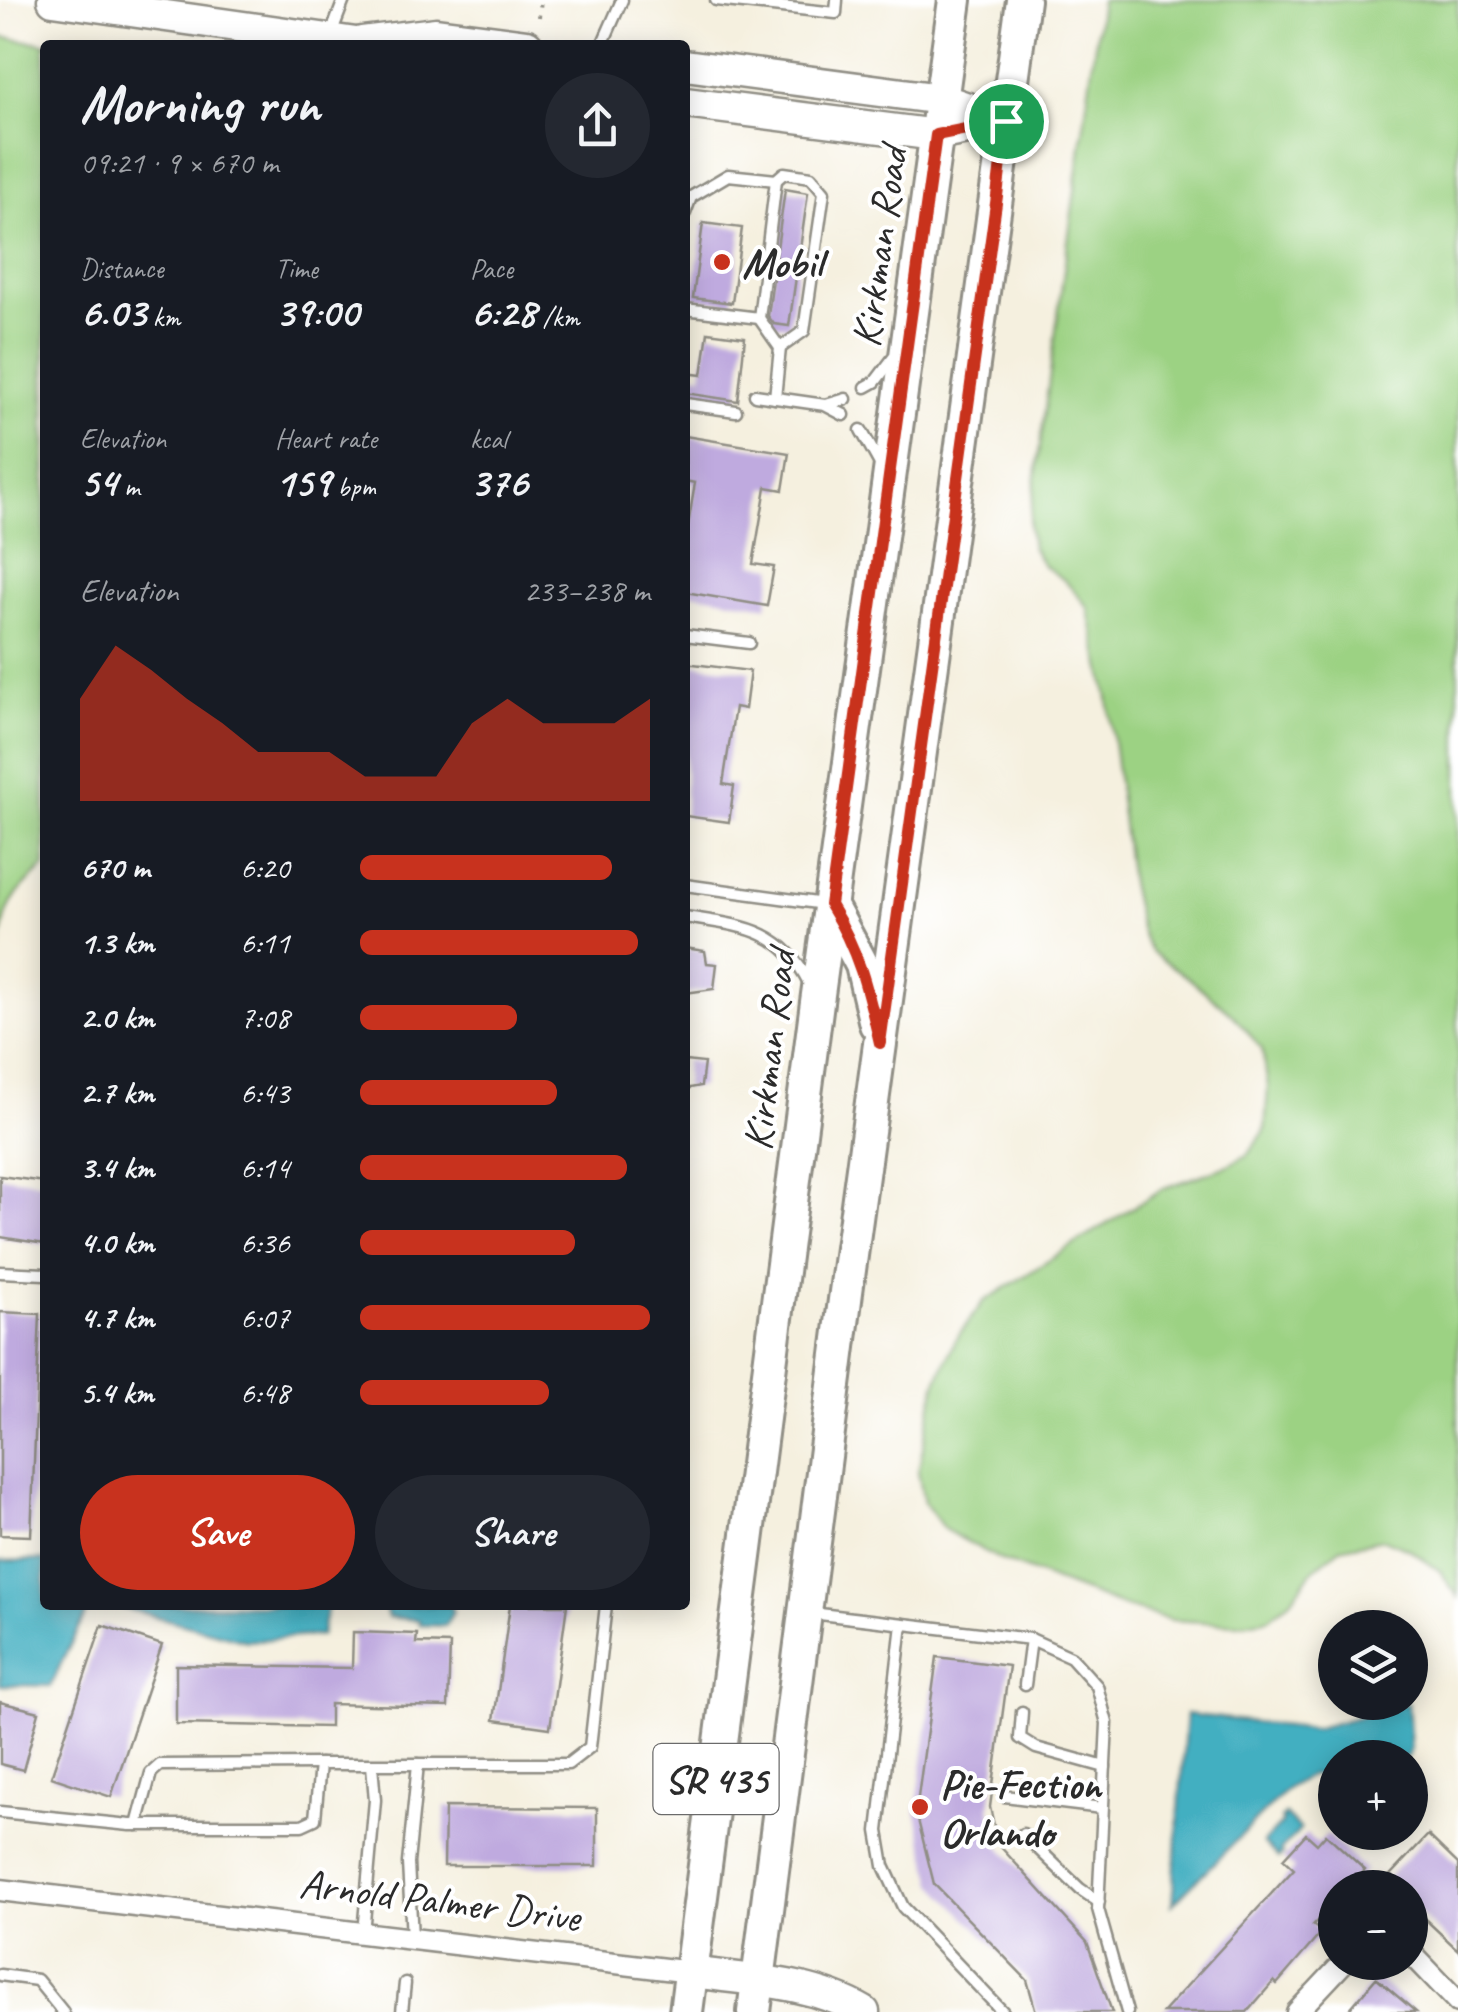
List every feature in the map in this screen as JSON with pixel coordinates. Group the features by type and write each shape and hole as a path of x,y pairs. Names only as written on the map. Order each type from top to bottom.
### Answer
{"main road":[{"name":"SR 435","path":"942,99 955,0"},
{"name":"SR 435","path":"756,1997 880,1043 1023,0"},
{"name":"Kirkman Road","path":"686,2012 817,1002 942,99"},
{"path":"830,905 862,965 880,1043"}],"street":[{"path":"53,0 322,40"},
{"path":"391,40 436,33 533,31"},
{"path":"690,67 942,99 1006,121"},
{"path":"690,104 936,135 1006,121"},
{"name":"Arnold Palmer Drive","path":"0,1890 691,1972 756,1997 819,1992 864,2012"},
{"path":"1428,1971 1458,2002"},
{"path":"1297,2012 1327,1980"}],"lane":[{"path":"329,40 344,0"},
{"path":"604,40 622,0"},
{"path":"716,0 836,13 837,0"},
{"path":"774,398 780,348 759,318 776,180 784,173 810,177 824,192 804,331 780,348"},
{"path":"690,199 728,174 776,180"},
{"path":"690,310 759,318"},
{"path":"866,388 876,382 909,336"},
{"path":"755,396 825,405 844,415"},
{"path":"825,405 846,398"},
{"path":"690,405 736,411"},
{"path":"861,430 888,484"},
{"path":"690,635 749,643"},
{"path":"690,886 830,905"},
{"path":"690,918 739,926 775,940 800,965 817,1002"},
{"path":"0,1272 40,1274"},
{"path":"137,1825 151,1773 160,1765 568,1764 590,1748 605,1610"},
{"path":"805,1612 1031,1639 1071,1657 1098,1686 1107,1723 1099,1902 1116,1982 1127,2012"},
{"path":"902,1624 878,1831 884,1866 903,1907 1003,2012"},
{"path":"1025,1685 1031,1639"},
{"path":"1022,1712 1020,1738 1036,1748 1105,1768"},
{"path":"0,1812 137,1825 302,1825 315,1819 320,1764"},
{"path":"412,1938 408,1863 418,1764"},
{"path":"363,1932 376,1800 372,1765"},
{"path":"1004,1796 1102,1808"},
{"path":"1023,1834 1080,1890 1099,1902"},
{"path":"0,1976 37,1980 64,2012"},
{"path":"402,2012 405,1983"}],"path":[{"path":"533,31 541,0"}],"green space":[{"path":"1101,0 1458,0 1458,1597 1440,1571 1409,1549 1383,1539 1340,1548 1314,1569 1291,1600 1269,1618 1238,1624 1171,1620 1122,1606 1001,1560 944,1529 924,1502 918,1472 936,1384 956,1339 983,1302 1164,1188 1247,1155 1265,1131 1268,1086 1262,1049 1233,1015 1151,952 1140,929 1130,883 1108,698 1088,607 1064,580 1043,565 1032,547 1029,527"},
{"path":"0,37 40,43 40,872 12,902 0,949"}],"water":[{"path":"40,1560 40,1610 88,1610 50,1686 0,1685 0,1561"},
{"path":"131,1610 327,1610 321,1635 247,1641"},
{"path":"386,1611 453,1612 445,1626 388,1617"},
{"path":"1186,1714 1313,1729 1346,1720 1409,1720 1411,1740 1318,1740 1318,1775 1311,1774 1288,1788 1172,1905"},
{"path":"1285,1815 1300,1830 1280,1851 1279,1858 1263,1843"}],"building":[{"path":"785,189 808,193 789,326 774,324 768,316"},
{"path":"703,223 742,228 732,303 693,298"},
{"path":"708,332 745,337 738,401 690,394 690,374 702,375"},
{"path":"690,437 789,453 783,490 766,487 753,564 774,567 767,606 690,593 690,514 695,483 690,482"},
{"path":"690,664 750,671 745,709 735,707 723,784 734,786 729,822 690,817"},
{"path":"690,949 705,951 707,963 717,964 714,989 690,992"},
{"path":"690,1062 704,1063 701,1086 690,1088"},
{"path":"0,1176 40,1181 40,1243 0,1237"},
{"path":"0,1312 40,1314 31,1536 0,1535"},
{"path":"509,1610 566,1610 550,1728 494,1720"},
{"path":"102,1625 162,1645 111,1797 51,1777"},
{"path":"353,1632 417,1634 416,1643 450,1644 448,1707 330,1704 330,1727 176,1724 176,1665 352,1668"},
{"path":"937,1657 1009,1666 990,1807 998,1844 1087,1942 1112,2012 1036,2012 1027,1980 934,1884 916,1812"},
{"path":"0,1702 39,1712 23,1770 0,1764"},
{"path":"445,1807 597,1808 597,1866 444,1866"},
{"path":"1306,1834 1318,1843 1318,1850 1343,1850 1365,1870 1318,1870 1318,1920 1313,1925 1318,1929 1318,1937 1247,2012 1163,2012 1294,1869 1283,1859"},
{"path":"1428,1835 1458,1864 1458,1950 1428,1922 1428,1870 1395,1870 1414,1850 1428,1850"},
{"path":"1378,1980 1416,2012 1347,2012"}],"place":[{"name":"Mobil","path":"722,262"},
{"name":"Pie-Fection Orlando","path":"920,1807"}],"route":[{"path":"1006,121 880,1043 862,965 830,905 936,135 1006,121"}]}
